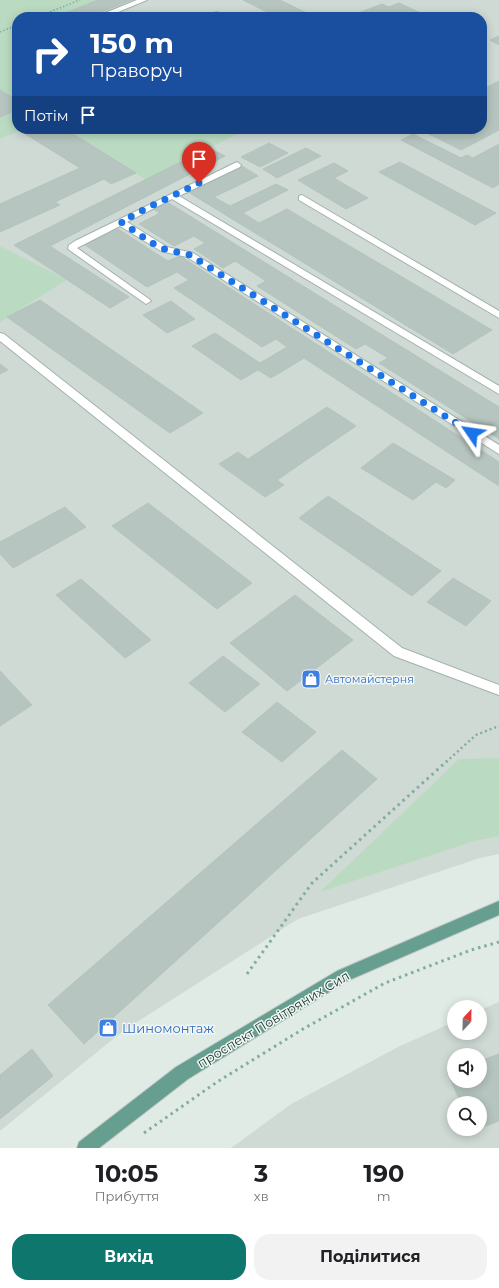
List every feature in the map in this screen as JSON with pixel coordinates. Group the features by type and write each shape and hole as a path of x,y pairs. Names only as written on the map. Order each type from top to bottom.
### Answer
{"main road":[{"name":"проспект Повітряних Сил","path":"85,1148 182,1073 342,976 499,908"}],"lane":[{"path":"112,12 143,0"},
{"path":"146,301 72,247 237,164"},
{"path":"173,196 499,391"},
{"path":"302,198 499,315"},
{"path":"121,222 152,243 164,249 190,255 499,450"},
{"path":"0,336 398,652 499,690"}],"path":[{"path":"50,12 80,0"},
{"path":"0,32 12,27"},
{"path":"247,974 312,883 476,734 499,726"},
{"path":"143,1134 217,1082 303,1029 384,983 471,950 499,942"}],"shaded area":[{"path":"0,0 499,0 499,854 480,858 298,919 123,1031 0,1131"},
{"path":"499,1002 499,1148 231,1148 291,1104 400,1046 447,1025 447,1040 487,1040 487,1007"}],"green space":[{"path":"0,0 98,0 68,12 12,12 12,134 0,139"},
{"path":"73,134 237,134 146,180"},
{"path":"0,246 67,280 0,322"},
{"path":"499,758 499,836 474,841 320,892 459,759"}],"building":[{"path":"98,0 132,0 101,12 68,12"},
{"path":"243,0 280,0 305,12 267,12"},
{"path":"399,3 418,12 361,12 382,4 389,7"},
{"path":"499,36 499,45 490,40"},
{"path":"499,81 499,130 461,150 429,134 487,134 487,87"},
{"path":"0,90 12,97 12,112 0,117"},
{"path":"25,134 73,134 136,173 111,184 104,179 55,202 60,205 0,232 0,204 80,168"},
{"path":"413,134 461,158 467,155 473,158 499,144 499,184 493,188 401,140"},
{"path":"269,143 288,153 260,167 241,157"},
{"path":"209,148 225,156 50,246 129,297 110,308 14,245"},
{"path":"306,148 321,156 277,178 263,169"},
{"path":"400,162 496,213 475,225 379,172"},
{"path":"334,163 348,171 334,178 368,198 346,209 298,180"},
{"path":"242,166 258,176 214,197 230,206 276,184 288,190 243,213 259,223 287,209 492,330 453,354 188,192"},
{"path":"167,202 499,407 499,439 379,363 388,358 365,344 356,349 257,286 266,281 235,261 223,268 194,249 205,243 194,236 174,246 139,224 160,213 153,209"},
{"path":"118,229 168,261 180,256 499,462 499,486 304,358 271,378 258,370 241,380 192,346 215,333 260,363 287,347 276,339 262,347 174,288 189,280 177,272 147,287 85,245"},
{"path":"40,300 203,413 170,433 7,317"},
{"path":"171,301 195,319 167,333 143,315"},
{"path":"0,364 8,370 0,374"},
{"path":"327,407 356,426 277,480 284,485 265,497 219,464 238,452 248,459"},
{"path":"393,443 455,480 446,488 436,482 413,500 361,468"},
{"path":"328,496 441,571 412,596 299,518"},
{"path":"148,503 252,583 217,609 112,526"},
{"path":"65,507 86,527 13,568 0,554 0,542"},
{"path":"453,578 491,601 466,626 427,602"},
{"path":"81,579 151,640 125,658 56,595"},
{"path":"295,595 353,640 287,691 230,643"},
{"path":"223,656 260,684 225,712 189,683"},
{"path":"0,671 32,705 0,726"},
{"path":"277,702 316,732 282,762 242,732"},
{"path":"342,750 377,779 84,1044 48,1005"},
{"path":"32,1049 53,1076 0,1119 0,1075"},
{"path":"499,1054 499,1121 487,1125 487,1096 458,1096 454,1088 487,1088 487,1058"}],"place":[{"name":"Автомайстерня","path":"311,679"},
{"name":"Шиномонтаж","path":"108,1028"}],"route":[{"path":"199,183 121,222 152,243 164,249 190,255 472,433"}]}
